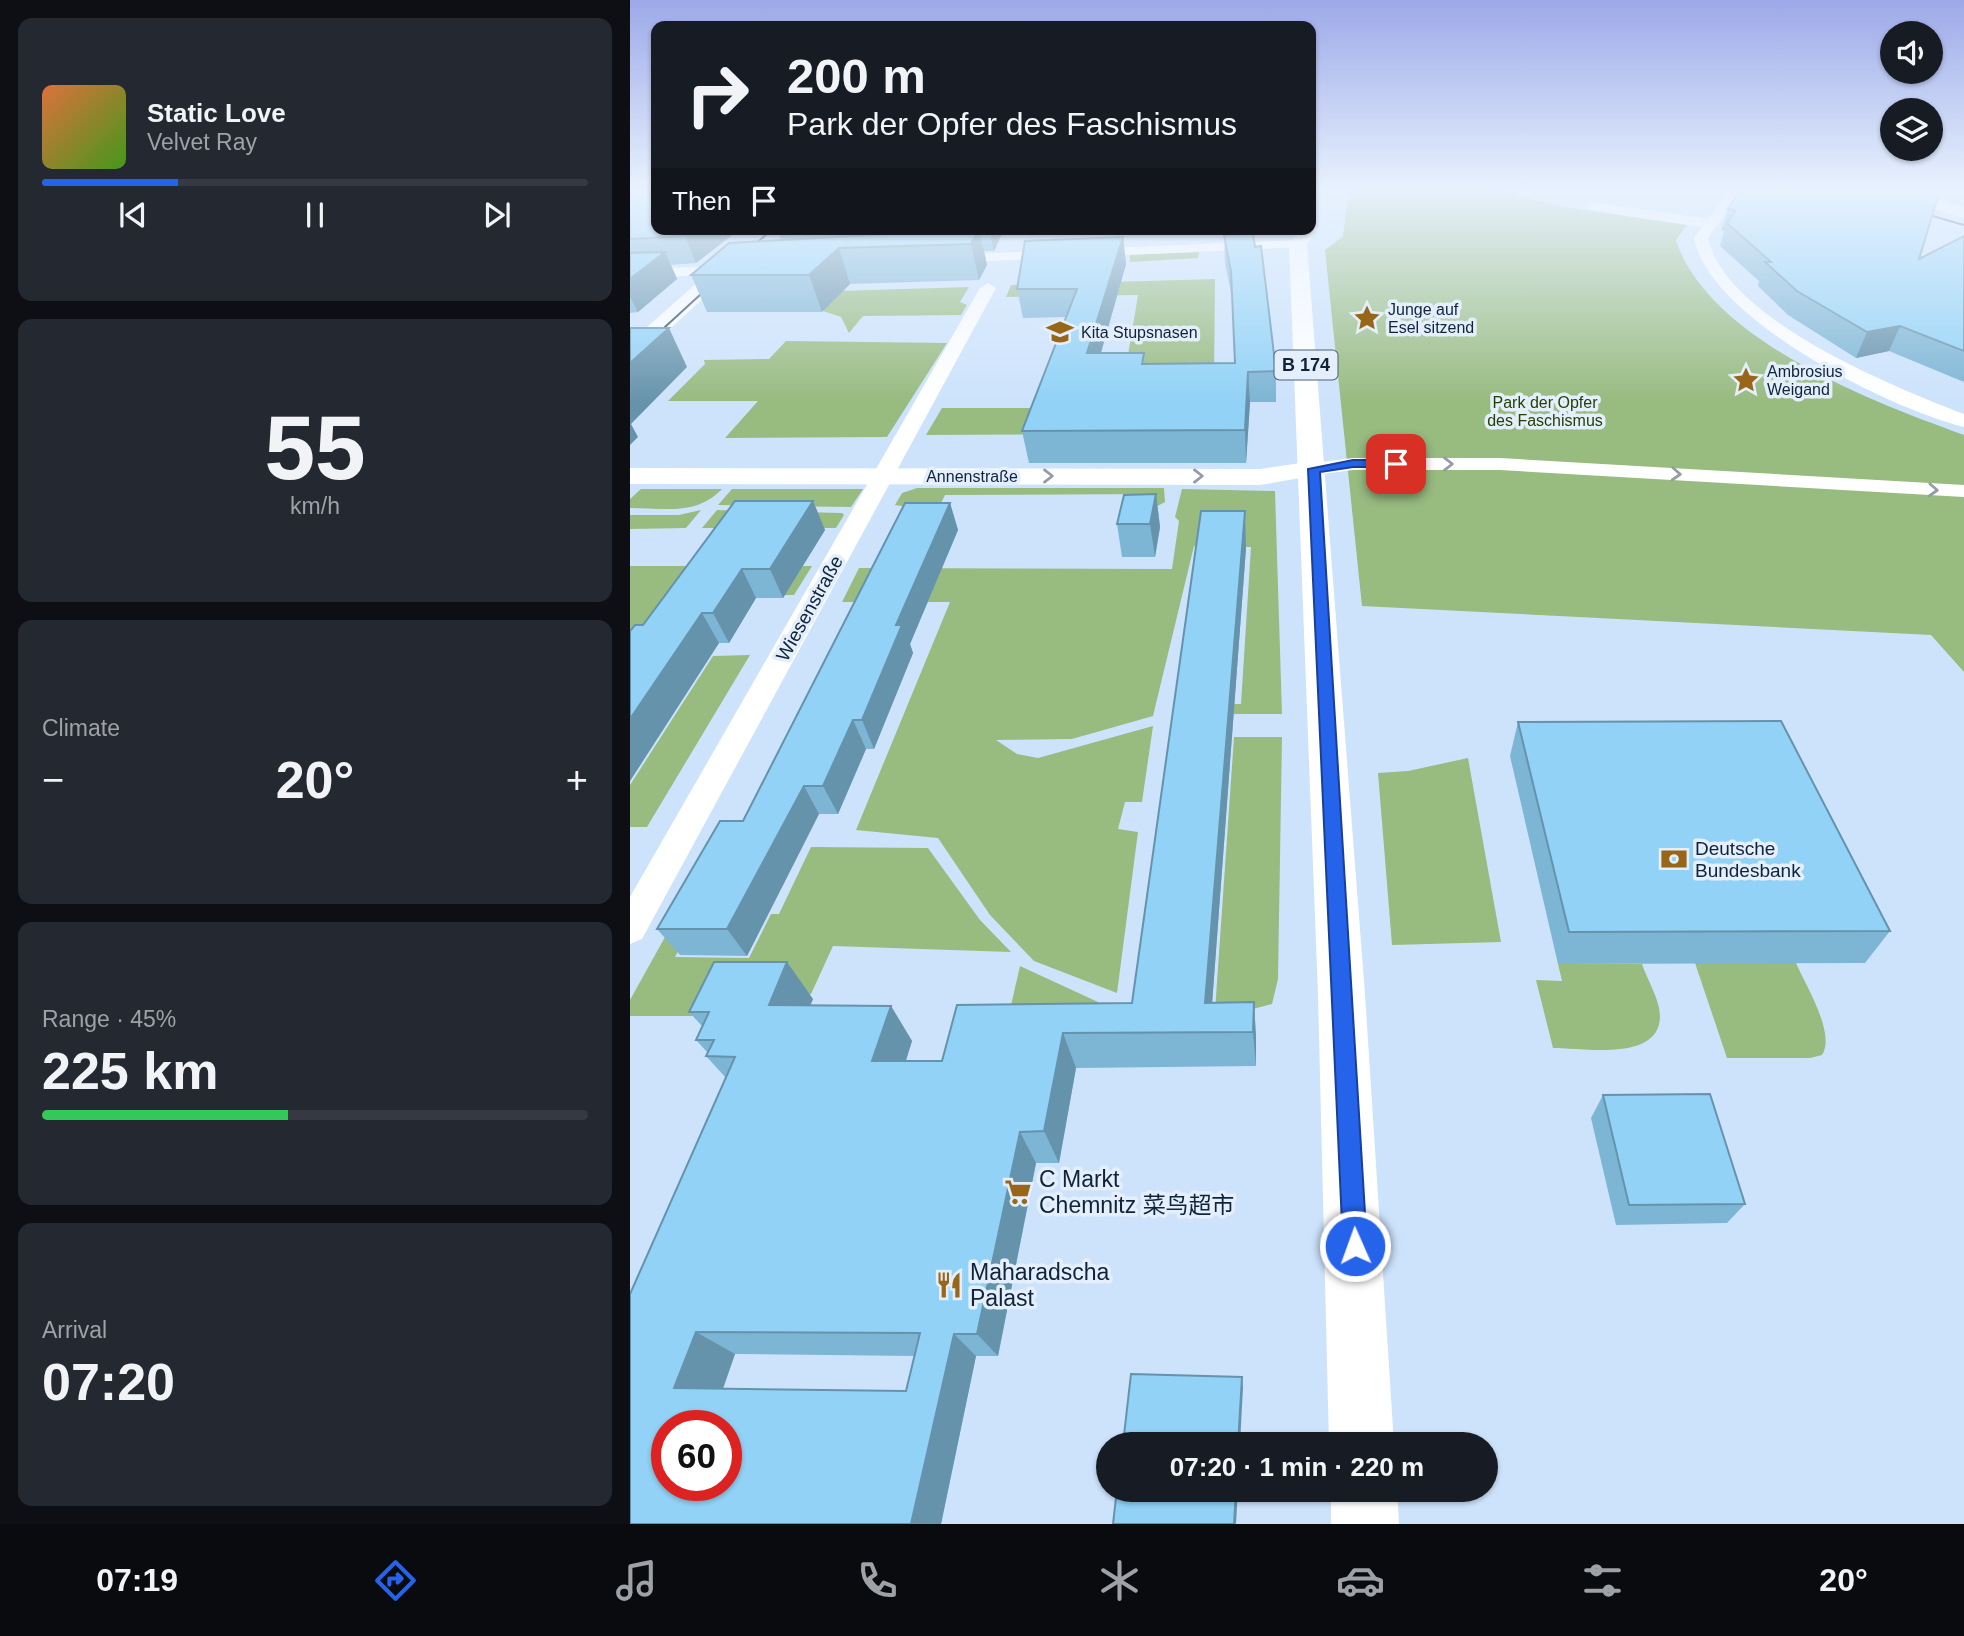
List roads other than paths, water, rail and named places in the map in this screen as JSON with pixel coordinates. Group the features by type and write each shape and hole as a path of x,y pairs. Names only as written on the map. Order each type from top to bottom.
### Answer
{"main road":[{"name":"B 174","path":"1304,260 1348,1082 1362,1432"},
{"path":"1364,1502 1365,1524"}],"street":[{"path":"1708,260 1757,316 1842,369 1964,421"},
{"path":"630,274 752,269"},
{"path":"630,354 723,270"},
{"name":"Wiesenstraße","path":"630,929 988,288"},
{"path":"1314,469 1353,464 1500,464 1964,491"},
{"name":"Annenstraße","path":"630,476 1260,477 1314,469"}],"tram line":[{"path":"630,359 713,283"}],"place":[{"name":"Junge auf Esel sitzend","path":"1367,318"},
{"name":"Kita Stupsnasen","path":"1060,332"},
{"name":"Ambrosius Weigand","path":"1746,380"},
{"name":"Deutsche Bundesbank","path":"1674,859"},
{"name":"C Markt Chemnitz 菜鸟超市","path":"1018,1192"},
{"name":"Maharadscha Palast","path":"949,1285"}],"park label":[{"name":"Park der Opfer des Faschismus","path":"1545,411"}]}
